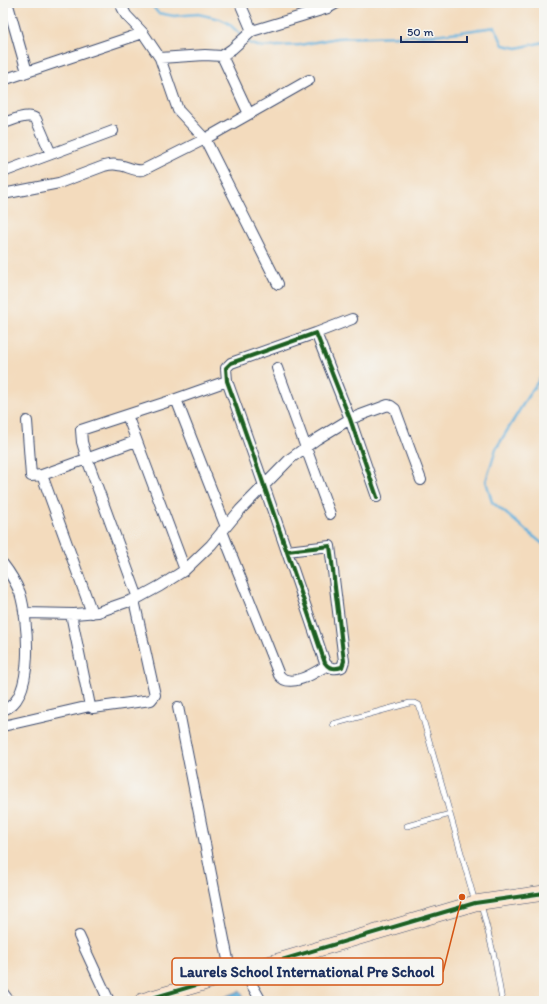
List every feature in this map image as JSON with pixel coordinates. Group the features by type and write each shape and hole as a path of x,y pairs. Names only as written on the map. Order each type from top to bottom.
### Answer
{"street":[{"path":"120,3 126,15 143,33 160,58 178,110 205,139 278,284"},
{"path":"240,3 249,34"},
{"path":"8,5 27,72"},
{"path":"160,58 205,55 222,56 249,34 331,5"},
{"path":"3,80 143,33"},
{"path":"222,56 249,114"},
{"path":"3,194 59,183 111,165 118,165 138,171 143,170 205,139 309,80"},
{"path":"3,123 28,116 36,118 50,154"},
{"path":"3,172 113,131"},
{"path":"287,551 330,546 344,661 342,667 338,668 328,666 325,663 287,551 265,485 227,381 226,368 231,364 352,319"},
{"path":"316,333 350,418 378,496"},
{"path":"277,368 330,514"},
{"path":"3,726 90,706 93,708 151,700 154,697 136,599 87,459 82,442 81,430 227,381"},
{"path":"176,399 279,676 281,679 286,681 297,680 318,671 324,667 325,663"},
{"path":"24,612 70,614 92,613 136,599 160,586 185,570 211,545 224,529 291,458 350,418 388,406 393,407 421,480"},
{"path":"127,415 185,570"},
{"path":"27,421 31,476 42,475 136,441"},
{"path":"42,475 92,613"},
{"path":"3,564 11,574 19,592 24,612 26,674 23,686 16,701 10,708 3,710"},
{"path":"70,614 90,706"},
{"path":"178,707 237,973 261,1001"},
{"path":"142,1001 478,902 544,893"},
{"path":"79,936 109,1001"},
{"path":"3,992 9,1001"}],"lane":[{"path":"333,724 410,703 419,705 450,814 495,960 502,1001"},
{"path":"407,826 450,814"}],"water":[{"path":"240,991 246,1001 214,1001"}],"waterway":[{"path":"150,3 158,13 174,16 198,14 220,19 228,23 243,37"},
{"path":"246,40 251,44 261,47 300,45 337,38 433,35 495,27 503,45 517,48 544,42"},
{"path":"544,373 528,396 496,449 486,481 492,502 544,545"}],"cycle path":[{"path":"287,551 330,546 344,661 342,667 333,668 325,663 227,381 226,368 231,363 316,333 350,419 377,497"},
{"path":"142,1001 475,903 544,893"}],"place":[{"name":"Laurels School International Pre School","path":"462,897"}]}
